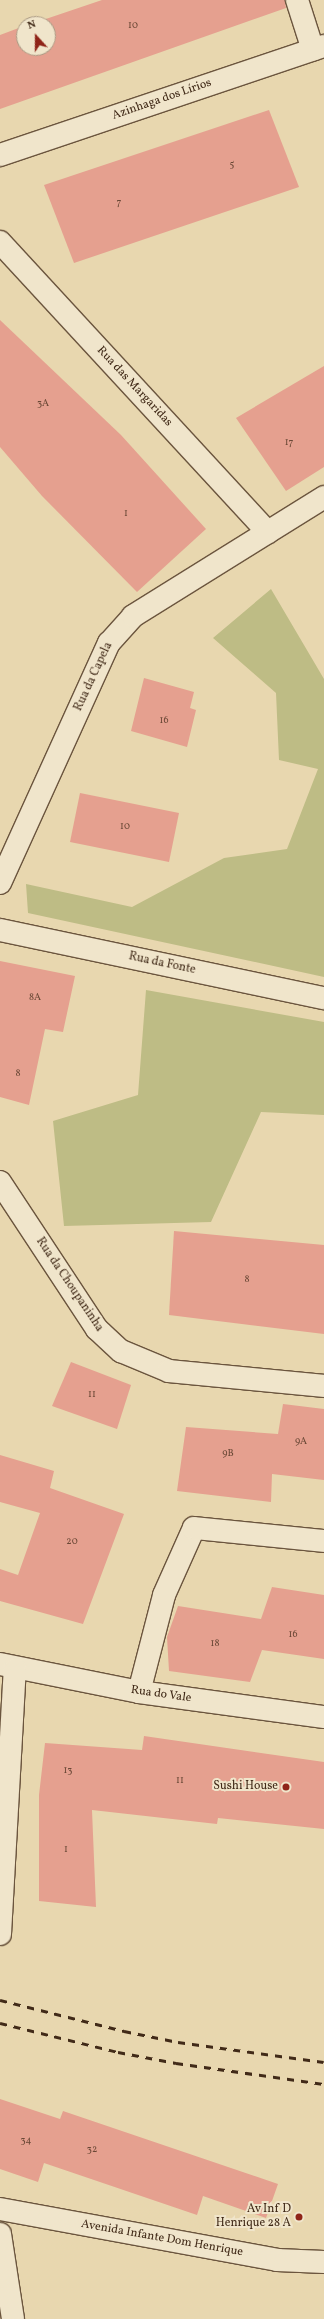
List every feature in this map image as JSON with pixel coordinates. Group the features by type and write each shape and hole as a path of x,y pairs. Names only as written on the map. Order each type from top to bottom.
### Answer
{"street":[{"path":"297,0 318,48"},
{"name":"Azinhaga dos Lírios","path":"0,155 318,48"},
{"name":"Rua das Margaridas","path":"0,242 268,532"},
{"name":"Rua da Capela","path":"0,883 108,642 133,616 324,497"},
{"name":"Rua da Fonte","path":"0,930 324,998"},
{"name":"Rua da Choupaninha","path":"0,1182 97,1329 121,1351 168,1371 324,1386"},
{"path":"140,1692 164,1595 194,1528 324,1541"},
{"path":"0,1934 8,1666"},
{"name":"Rua do Vale","path":"8,1666 140,1692 324,1717"},
{"name":"Avenida Infante Dom Henrique","path":"0,2209 277,2260 324,2262"},
{"path":"0,2234 13,2319"}],"shaded area":[{"path":"271,589 324,679 324,977 28,913 26,884 132,907 224,858 287,849 318,769 279,760 276,693 213,638"},
{"path":"146,990 324,1022 324,1115 261,1112 211,1222 64,1226 53,1121 138,1095"}],"building":[{"path":"102,0 285,0 286,8 0,109 0,35 16,29 16,56 56,56 56,16 55,16"},
{"path":"269,110 299,187 74,263 44,185"},
{"path":"0,320 121,435 206,529 137,592 42,496 0,447"},
{"path":"324,366 324,467 286,491 236,418"},
{"path":"144,678 194,692 190,708 196,710 187,747 131,731"},
{"path":"80,793 179,813 169,862 70,842"},
{"path":"0,961 75,976 63,1032 45,1029 29,1105 0,1097"},
{"path":"174,1231 324,1245 324,1334 169,1315"},
{"path":"71,1362 131,1385 117,1429 52,1406"},
{"path":"283,1404 324,1409 324,1480 272,1474 271,1502 177,1491 186,1427 278,1434"},
{"path":"0,1455 54,1471 50,1488 124,1514 83,1624 0,1601 0,1569 18,1575 40,1513 0,1502"},
{"path":"272,1587 324,1595 324,1659 262,1650 250,1682 169,1671 167,1637 178,1606 261,1619"},
{"path":"144,1736 324,1762 324,1829 218,1818 217,1824 92,1810 96,1907 39,1901 39,1795 45,1743 142,1750"},
{"path":"0,2099 60,2119 63,2111 278,2184 266,2218 203,2196 197,2215 44,2163 38,2182 0,2169"}],"railway":[{"path":"0,2000 124,2031 178,2042 324,2062"},
{"path":"0,2023 118,2052 176,2063 324,2084"}],"place":[{"name":"Sushi House","path":"286,1787"},
{"name":"Av Inf D Henrique 28 A","path":"299,2217"}]}
